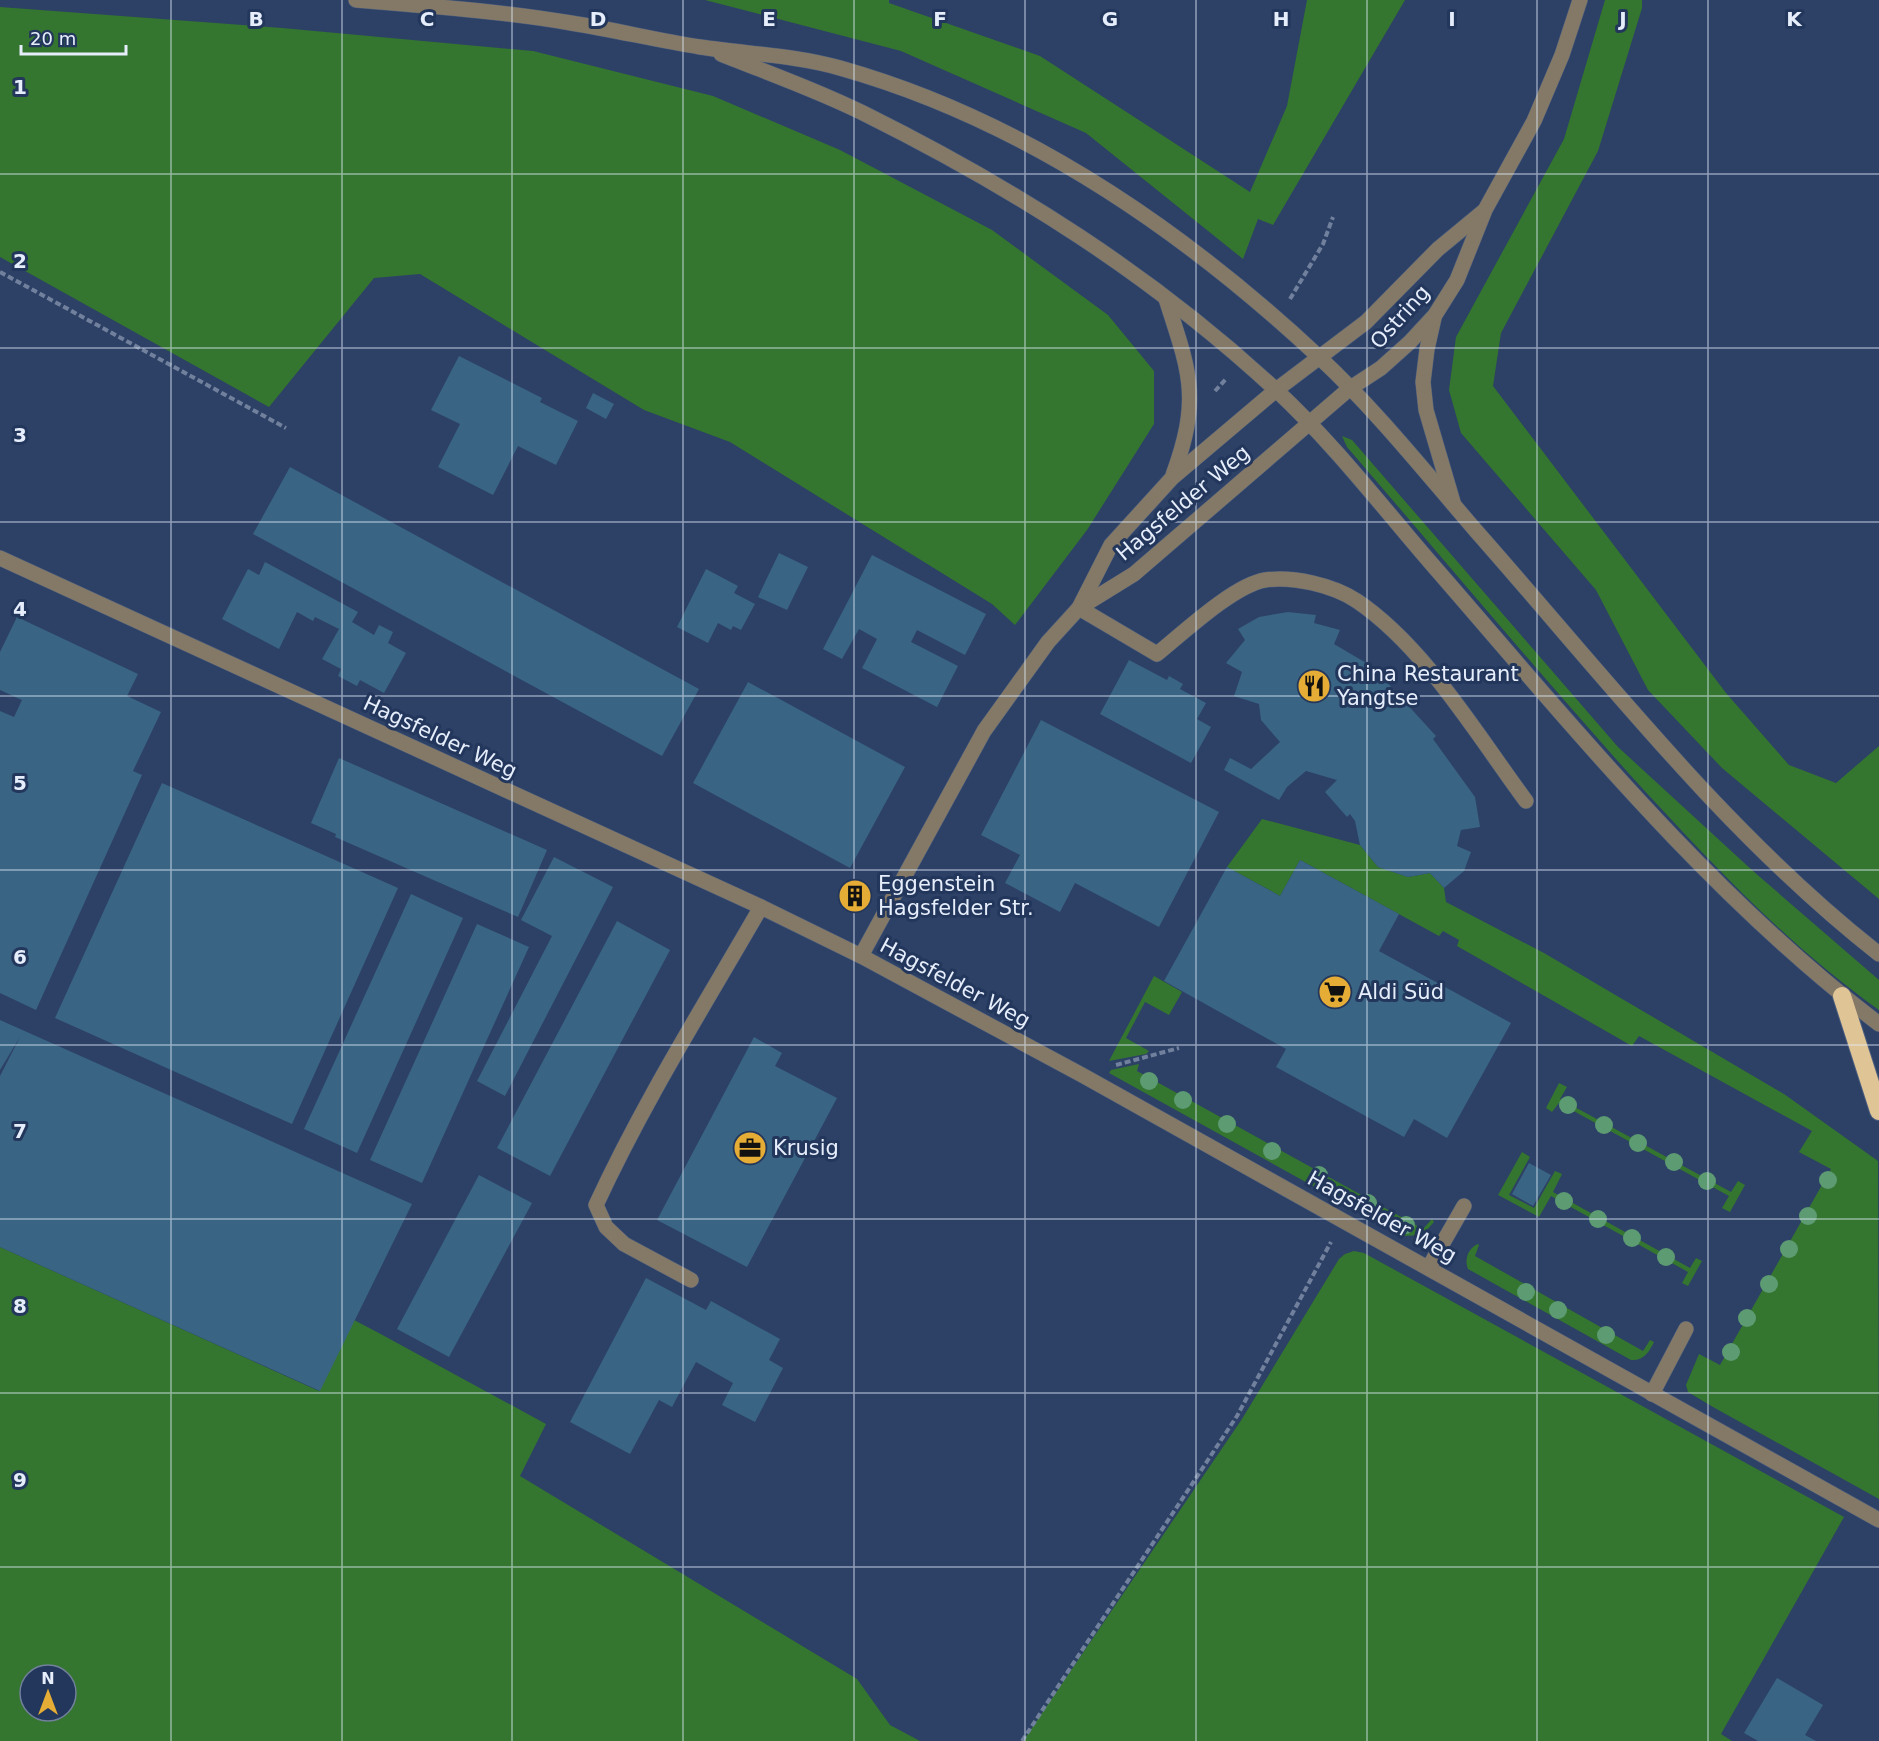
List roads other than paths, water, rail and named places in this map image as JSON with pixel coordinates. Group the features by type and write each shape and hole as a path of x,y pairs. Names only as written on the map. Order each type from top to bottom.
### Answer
{"highway":[{"path":"1842,996 1879,1111"}],"street":[{"path":"356,0 566,22 701,47 776,56 837,67 917,93 1005,132 1064,163 1164,229 1320,358 1454,505 1708,795 1760,849 1879,954"},
{"name":"Ostring","path":"1311,425 1349,389 1381,368 1435,315 1457,280 1485,210 1534,121 1562,56 1580,0"},
{"path":"701,47 860,111 994,182 1079,233 1166,298 1276,390 1311,425 1629,792 1705,871 1842,996 1879,1024"},
{"name":"Ostring","path":"1276,390 1366,322 1438,249 1485,210"},
{"path":"1166,298 1191,387 1190,417 1172,478"},
{"path":"1435,315 1427,348 1423,382 1426,410 1454,505"},
{"name":"Hagsfelder Weg","path":"861,956 984,731 1019,679 1079,608 1111,545 1172,478 1276,390"},
{"name":"Hagsfelder Weg","path":"1079,608 1134,573 1246,476 1311,425"},
{"name":"Hagsfelder Weg","path":"0,558 760,907 861,956 1429,1266 1652,1394 1879,1520"},
{"path":"1079,608 1157,654 1229,596 1264,580 1296,580 1332,589 1356,600 1413,650 1526,801"},
{"path":"691,1280 624,1244 606,1227 596,1205 674,1051 709,999 760,907"},
{"path":"1429,1266 1464,1206"},
{"path":"1652,1394 1686,1329"}],"place":[{"name":"China Restaurant Yangtse","path":"1314,686"},
{"name":"Eggenstein Hagsfelder Str.","path":"855,896"},
{"name":"Aldi Süd","path":"1335,992"},
{"name":"Krusig","path":"750,1148"}]}
